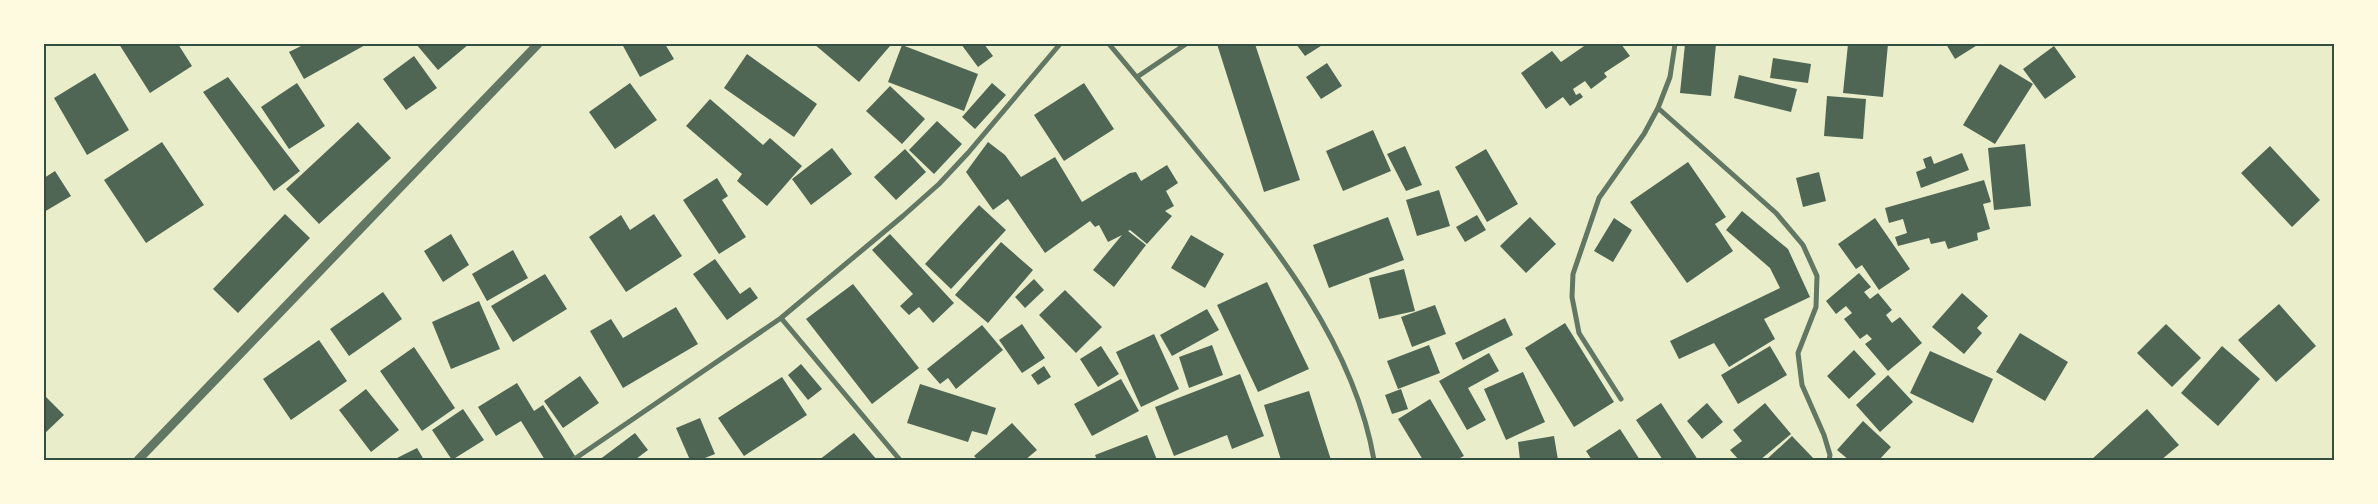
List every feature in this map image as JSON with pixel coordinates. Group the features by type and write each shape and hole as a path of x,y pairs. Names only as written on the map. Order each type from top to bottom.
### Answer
{"street":[{"path":"138,460 538,44"},
{"path":"572,460 781,318 939,184 1028,84 1060,44"},
{"path":"1110,44 1226,185 1295,280 1335,344 1357,394 1374,460"},
{"path":"1137,77 1186,44"},
{"path":"1621,399 1579,332 1572,297 1573,274 1599,198 1644,134 1658,108 1670,77 1675,44"},
{"path":"1658,108 1776,213 1803,245 1817,276 1816,307 1798,353 1802,385 1824,435 1830,455 1829,460"},
{"path":"781,318 900,460"}],"building":[{"path":"119,44 178,44 192,66 150,93"},
{"path":"305,44 367,44 304,79 289,52"},
{"path":"416,44 469,44 438,70"},
{"path":"622,44 665,44 674,59 640,77"},
{"path":"814,44 887,44 890,46 859,82"},
{"path":"961,44 984,44 993,56 978,67"},
{"path":"1217,44 1255,44 1300,180 1264,192"},
{"path":"1296,44 1324,44 1305,56"},
{"path":"1587,44 1621,44 1630,56 1604,73 1607,77 1591,89 1585,81 1573,89 1576,95 1580,93 1583,97 1570,106 1563,97 1546,109 1521,73 1552,51 1561,62"},
{"path":"1685,44 1716,44 1711,96 1680,93"},
{"path":"1848,44 1888,44 1883,97 1843,93"},
{"path":"1946,44 1979,44 1955,59"},
{"path":"902,45 978,74 964,111 888,82"},
{"path":"2054,46 2076,77 2045,99 2023,69"},
{"path":"747,54 817,104 794,137 724,88"},
{"path":"414,56 437,88 406,110 383,79"},
{"path":"1773,58 1811,64 1808,83 1770,78"},
{"path":"1327,63 1342,86 1321,99 1306,77"},
{"path":"2000,64 2033,84 1995,144 1963,125"},
{"path":"95,73 129,130 87,155 54,98"},
{"path":"1739,75 1797,89 1791,112 1734,98"},
{"path":"228,77 300,171 274,191 203,92"},
{"path":"297,83 325,126 289,149 261,107"},
{"path":"630,83 657,120 615,149 589,112"},
{"path":"992,83 1006,95 975,129 962,117"},
{"path":"1084,83 1114,129 1064,161 1034,115"},
{"path":"890,86 925,119 902,144 866,111"},
{"path":"1827,96 1866,99 1863,139 1824,136"},
{"path":"710,99 763,145 770,138 802,166 767,206 737,181 742,174 686,126"},
{"path":"937,121 962,144 934,174 909,150"},
{"path":"358,122 391,158 319,224 286,189"},
{"path":"1373,130 1391,171 1343,191 1326,151"},
{"path":"162,142 204,205 146,243 104,180"},
{"path":"988,142 1005,155 1021,177 1055,157 1082,202 1130,173 1136,172 1141,181 1167,165 1178,183 1166,191 1174,206 1165,211 1172,216 1147,244 1130,230 1128,231 1146,245 1114,287 1093,270 1122,235 1108,242 1099,225 1095,227 1090,221 1045,253 1008,199 993,210 966,172"},
{"path":"2025,144 2031,206 1994,210 1988,148"},
{"path":"1405,146 1422,185 1406,191 1387,154"},
{"path":"2270,146 2320,200 2292,227 2241,173"},
{"path":"832,148 852,174 811,205 792,179"},
{"path":"905,149 926,172 896,200 874,177"},
{"path":"1486,149 1518,204 1487,222 1455,167"},
{"path":"1962,153 1969,170 1921,188 1916,172 1926,168 1923,159 1931,156 1934,164"},
{"path":"1688,162 1726,217 1715,224 1733,251 1687,283 1630,202"},
{"path":"55,171 71,196 44,212 44,178"},
{"path":"1819,172 1826,201 1803,207 1796,178"},
{"path":"717,178 728,196 722,200 746,237 719,254 683,200"},
{"path":"1984,180 1991,202 1983,204 1990,229 1977,233 1978,240 1948,249 1945,241 1931,244 1929,238 1898,246 1895,237 1907,233 1903,219 1889,223 1885,208"},
{"path":"1439,190 1450,226 1417,236 1406,200"},
{"path":"979,205 1006,230 951,289 925,264"},
{"path":"1742,211 1788,249 1810,297 1764,319 1775,339 1729,367 1714,343 1679,359 1670,341 1780,288 1770,268 1726,230"},
{"path":"285,214 310,238 238,313 213,289"},
{"path":"654,214 682,256 626,292 589,237 621,215 630,230"},
{"path":"1477,215 1486,230 1465,242 1456,227"},
{"path":"1388,217 1404,260 1329,288 1313,245"},
{"path":"1530,217 1556,244 1526,273 1500,246"},
{"path":"1614,218 1632,230 1613,262 1594,251"},
{"path":"1875,218 1910,269 1879,290 1862,265 1856,269 1838,244"},
{"path":"451,234 469,265 443,282 424,251"},
{"path":"890,234 954,303 933,323 919,307 909,315 900,306 913,294 872,250"},
{"path":"1191,235 1224,254 1205,288 1171,268"},
{"path":"1001,242 1033,270 988,323 955,295"},
{"path":"513,250 528,278 487,301 472,274"},
{"path":"715,259 740,294 750,287 758,298 727,320 693,274"},
{"path":"1404,269 1415,311 1379,319 1369,278"},
{"path":"1859,273 1871,287 1864,292 1870,299 1878,293 1892,310 1886,315 1892,323 1900,317 1922,343 1888,371 1865,344 1872,339 1867,334 1860,339 1844,319 1852,313 1846,306 1836,314 1826,301"},
{"path":"545,274 567,309 513,342 491,306"},
{"path":"1034,279 1044,290 1025,308 1015,297"},
{"path":"1267,282 1309,369 1258,392 1217,305"},
{"path":"853,284 919,368 872,404 806,319"},
{"path":"1065,290 1102,327 1076,353 1039,315"},
{"path":"383,292 402,319 349,356 330,329"},
{"path":"1962,293 1988,316 1977,328 1982,333 1964,354 1932,327"},
{"path":"479,301 500,349 451,369 432,322"},
{"path":"2279,304 2316,346 2276,382 2238,340"},
{"path":"1435,305 1446,334 1412,347 1401,317"},
{"path":"676,307 698,344 623,388 590,331 611,319 623,338"},
{"path":"1207,309 1219,330 1172,356 1160,335"},
{"path":"1505,318 1513,335 1463,360 1455,343"},
{"path":"1565,323 1614,402 1574,427 1525,348"},
{"path":"1022,324 1045,358 1022,373 999,340"},
{"path":"2166,324 2201,358 2172,387 2137,353"},
{"path":"982,325 1003,350 956,389 948,378 940,384 927,369"},
{"path":"2020,333 2068,362 2045,401 1996,372"},
{"path":"1154,334 1179,389 1141,407 1116,352"},
{"path":"319,340 347,381 291,420 263,379"},
{"path":"1212,345 1223,375 1189,388 1179,357"},
{"path":"1429,345 1440,373 1398,389 1387,361"},
{"path":"1101,346 1119,374 1098,387 1080,359"},
{"path":"1770,346 1787,375 1738,404 1721,375"},
{"path":"2222,346 2260,379 2218,426 2181,393"},
{"path":"414,347 455,408 422,431 380,371"},
{"path":"1854,350 1876,374 1849,399 1827,376"},
{"path":"1930,351 1993,379 1973,423 1910,393"},
{"path":"1489,353 1499,371 1468,388 1486,420 1467,430 1439,381"},
{"path":"801,364 822,389 808,400 788,375"},
{"path":"1044,366 1051,377 1038,385 1031,375"},
{"path":"1523,372 1545,422 1506,440 1484,389"},
{"path":"1240,374 1264,436 1232,449 1227,435 1174,456 1155,407"},
{"path":"1888,375 1913,402 1880,432 1856,405"},
{"path":"580,376 599,403 563,428 544,401"},
{"path":"782,377 807,415 744,456 718,418"},
{"path":"1121,379 1139,411 1092,436 1074,404"},
{"path":"517,383 534,411 543,405 575,456 569,460 545,460 521,421 496,436 478,407"},
{"path":"920,384 996,408 987,435 972,431 968,442 907,423"},
{"path":"366,389 399,430 371,452 339,410"},
{"path":"1401,389 1408,409 1392,414 1385,395"},
{"path":"1309,391 1331,460 1281,460 1264,405"},
{"path":"44,395 64,415 44,434"},
{"path":"1430,399 1464,456 1456,460 1423,460 1398,419"},
{"path":"1661,403 1698,460 1663,460 1636,420"},
{"path":"1707,403 1723,422 1702,439 1687,421"},
{"path":"1765,403 1791,434 1760,460 1739,460 1730,450 1742,441 1733,430"},
{"path":"463,409 484,440 452,460 432,430"},
{"path":"2147,409 2179,445 2161,460 2091,460"},
{"path":"700,418 715,454 700,460 690,460 676,428"},
{"path":"1863,421 1891,447 1879,460 1849,460 1837,450"},
{"path":"1012,423 1037,450 1025,460 978,460 974,456"},
{"path":"1620,429 1640,460 1592,460 1586,451"},
{"path":"635,433 648,450 636,459 638,460 599,460"},
{"path":"854,433 877,460 819,460"},
{"path":"1147,435 1157,460 1097,460 1095,455"},
{"path":"1554,436 1558,460 1520,460 1518,442"},
{"path":"1792,436 1815,460 1766,460"},
{"path":"417,448 424,460 393,460"}]}
